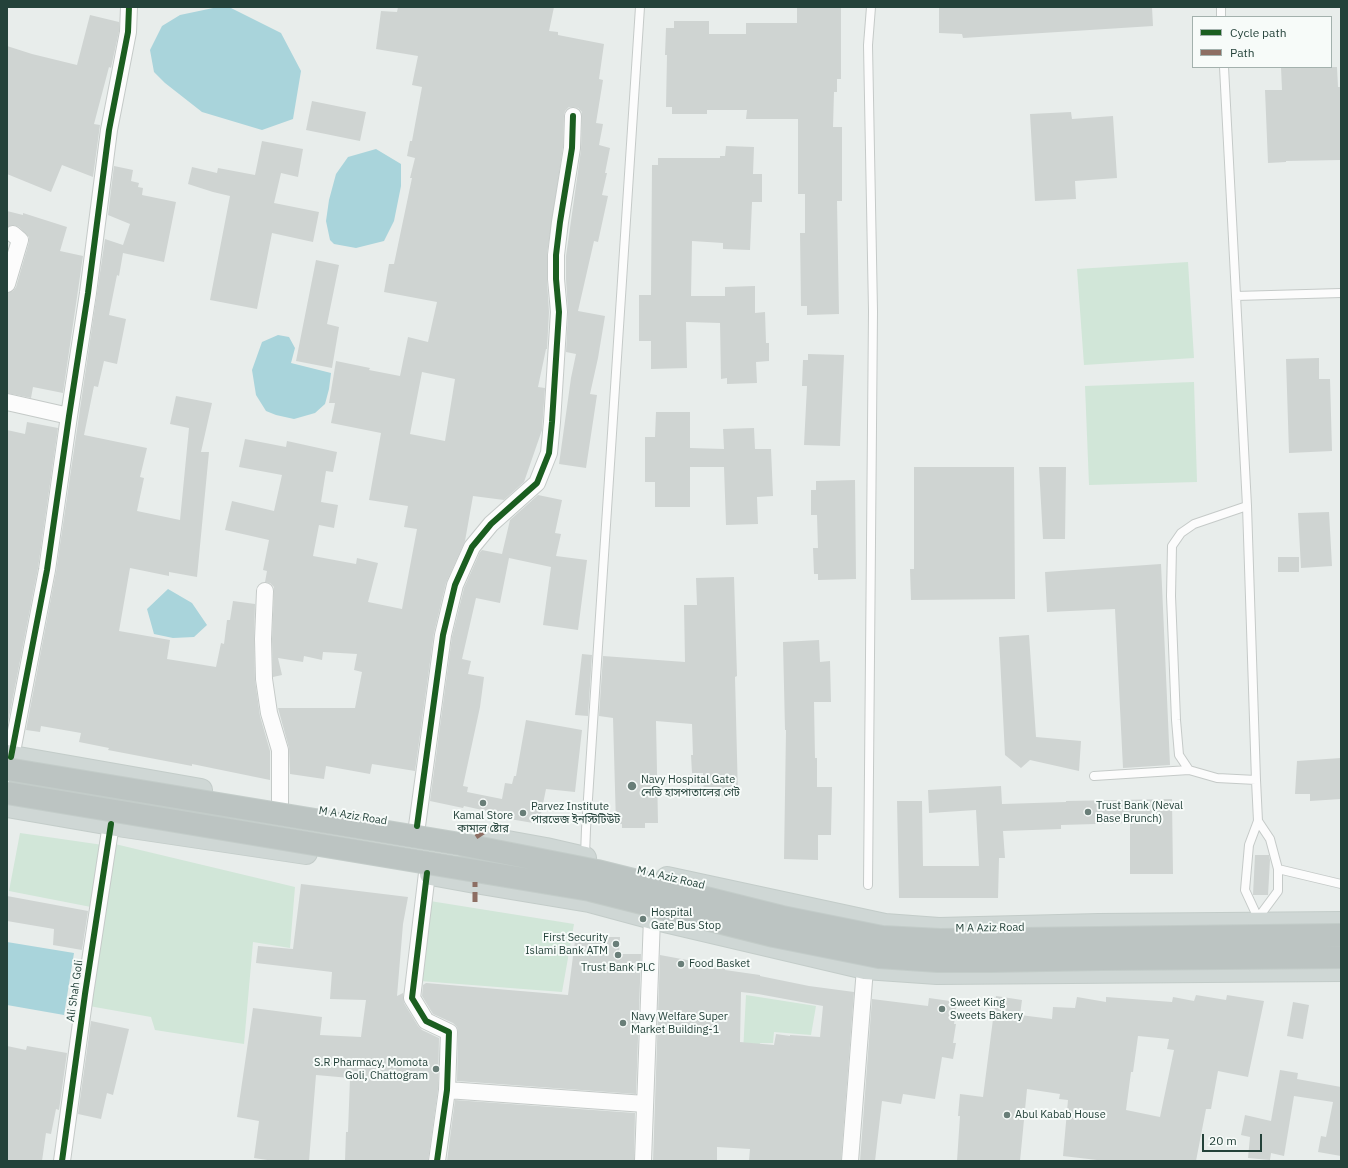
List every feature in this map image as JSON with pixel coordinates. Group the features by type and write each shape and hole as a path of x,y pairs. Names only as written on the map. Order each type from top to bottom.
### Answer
{"highway":[{"path":"8,761 460,844 597,871 782,917 882,937 940,940 1341,935"},
{"path":"7,793 590,890 774,936 879,957 938,961 983,961 1101,958 1341,957"}],"main road":[{"name":"M A Aziz Road","path":"8,761 417,826 538,848 706,887 885,925 939,929 1258,921 1341,923"},
{"path":"7,806 111,824 348,860 589,901 652,918 865,968 937,973 1341,970"}],"street":[{"path":"8,761 47,570 88,293 109,130 128,32 129,7"},
{"path":"417,826 443,635 455,585 472,547 491,524 537,483 548,453 552,422 559,312 556,279 556,255 572,148 573,116"},
{"path":"7,284 20,240 13,234"},
{"path":"7,402 69,416"},
{"path":"265,591 263,639 264,679 268,713 280,750 280,804"},
{"name":"Ali Shah Goli","path":"62,1161 86,986 111,824"},
{"path":"427,873 412,998 426,1021 449,1032 447,1090 437,1161"},
{"path":"644,1161 652,918"},
{"path":"850,1161 865,968"},
{"path":"447,1090 645,1104"}],"lane":[{"path":"585,858 589,774 640,7"},
{"path":"868,885 873,311 868,45 871,7"},
{"path":"1224,68 1247,506 1258,821 1249,845 1245,890 1258,921 1259,971"},
{"path":"1236,296 1341,293"},
{"path":"1188,770 1179,756 1176,720 1171,596 1172,546 1181,533 1194,524 1247,506"},
{"path":"1094,776 1188,770 1216,778 1256,780"},
{"path":"1258,821 1270,839 1278,869 1278,891 1258,921"},
{"path":"1278,869 1341,884"}],"green space":[{"path":"1188,262 1194,358 1084,365 1077,269"},
{"path":"1194,382 1197,482 1089,485 1085,386"},
{"path":"20,833 103,845 91,907 9,891"},
{"path":"115,844 295,887 290,948 253,942 244,1044 155,1030 151,1017 89,1006"},
{"path":"430,901 574,924 562,992 420,981"},
{"path":"746,995 816,1006 811,1035 774,1032 773,1043 760,1043 759,1055 743,1053"}],"water":[{"path":"218,7 229,7 281,33 301,71 293,119 262,130 202,112 165,83 154,72 150,50 162,26 180,15"},
{"path":"376,149 401,164 401,186 394,221 384,241 356,248 334,244 330,240 326,221 329,200 336,174 348,157"},
{"path":"278,335 289,337 295,348 291,363 331,373 325,404 315,413 294,419 276,415 266,411 256,395 252,370 262,342"},
{"path":"168,589 192,603 207,625 194,637 173,638 154,634 147,609"},
{"path":"7,942 74,953 64,1015 7,1005"}],"building":[{"path":"398,7 554,7 549,31 558,32 558,35 604,44 599,79 603,80 596,123 603,124 599,145 610,148 605,173 607,173 602,195 608,196 598,242 594,241 578,311 605,316 590,394 597,395 586,468 559,464 571,378 576,354 566,352 568,312 566,256 581,150 582,112 578,108 569,107 565,111 564,116 563,147 547,254 549,312 547,349 538,387 545,388 542,430 524,482 504,500 473,496 465,541 446,583 434,633 415,771 372,764 370,774 326,766 324,779 290,774 289,748 278,708 355,708 362,672 354,670 357,654 323,652 322,660 304,656 303,662 278,658 282,675 273,677 272,639 274,587 270,583 265,582 267,571 263,570 269,540 225,530 232,501 274,511 282,475 239,467 245,439 286,447 287,441 337,452 333,472 326,471 321,502 338,505 334,528 319,525 313,556 356,564 357,558 378,563 368,602 402,609 417,529 404,527 408,506 369,500 381,433 331,423 335,403 329,403 336,361 370,368 369,370 400,376 408,337 428,342 437,302 384,292 389,264 394,264 412,178 410,178 415,158 407,156 410,141 412,141 422,87 412,85 418,56 376,49 381,11 397,12","holes":["422,372 455,379 445,441 410,434"]},
{"path":"841,7 841,79 837,79 837,92 834,92 833,127 842,127 842,201 837,201 839,314 807,315 807,306 801,306 800,233 805,233 805,194 798,194 798,119 746,119 747,110 707,110 707,114 672,114 672,107 666,107 666,28 674,28 674,21 709,21 709,34 746,34 746,23 797,23 797,8"},
{"path":"939,7 1152,7 1153,26 963,38 962,34 939,33"},
{"path":"90,15 119,22 119,31 111,68 109,67 94,124 100,125 93,177 62,165 51,192 7,174 7,46 77,65"},
{"path":"1337,67 1338,87 1340,87 1340,160 1286,161 1268,163 1265,90 1282,90 1281,68"},
{"path":"312,101 366,112 360,141 306,130"},
{"path":"1071,112 1072,119 1113,116 1117,178 1075,181 1076,199 1035,201 1030,114"},
{"path":"262,141 303,149 298,177 281,173 274,203 319,212 313,242 272,233 257,309 210,300 230,196 188,184 192,167 217,173 218,168 255,175"},
{"path":"726,146 754,147 753,174 762,174 762,202 752,202 750,250 723,249 723,243 692,241 691,296 725,296 725,287 755,286 755,313 765,312 766,343 769,343 769,361 756,362 757,383 727,384 727,378 721,379 720,323 686,322 687,368 651,369 651,341 639,341 639,295 651,295 652,165 658,165 658,158 720,158 720,156 725,156"},
{"path":"114,166 133,170 131,181 139,183 138,187 143,188 142,195 176,202 164,262 123,253 109,315 126,319 117,364 104,361 98,387 94,386 84,435 147,448 140,477 144,478 137,511 180,520 189,428 170,424 176,396 212,403 201,452 209,452 197,577 169,572 169,576 130,568 119,631 170,640 167,659 216,667 221,643 224,644 227,620 230,620 233,601 255,604 255,680 260,716 270,751 270,780 192,764 192,766 108,750 109,748 79,742 81,733 41,726 40,732 26,730 56,572 105,239 123,245 130,224 108,215"},
{"path":"7,211 23,215 23,213 67,227 60,251 83,256 63,393 33,387 31,398 7,393 7,293 13,291 16,287 29,242 29,237 19,227 14,225 7,227"},
{"path":"316,260 339,265 327,324 339,327 332,368 296,361"},
{"path":"808,354 844,355 840,446 804,445 807,386 802,386 803,360 808,360"},
{"path":"1319,358 1319,379 1330,379 1332,451 1289,453 1286,359"},
{"path":"656,412 690,412 690,448 724,449 723,429 754,428 755,449 771,449 773,496 757,497 758,524 726,525 724,467 690,467 690,507 655,507 655,482 645,482 645,437 655,437"},
{"path":"27,422 58,428 38,568 7,728 7,430 25,434"},
{"path":"914,467 1014,467 1015,599 911,600 910,569 914,569"},
{"path":"1039,467 1066,467 1065,539 1043,539"},
{"path":"855,480 856,579 818,580 818,574 814,574 813,548 818,548 817,515 811,515 811,490 816,490 816,481"},
{"path":"538,495 562,500 555,533 561,534 556,556 587,560 578,630 543,625 551,567 509,558 500,603 476,598 462,659 471,661 468,674 484,677 480,707 463,786 468,787 467,792 502,799 505,783 512,784 514,776 516,776 526,720 582,730 575,792 546,789 539,824 504,818 505,815 464,806 463,808 430,801 452,637 464,588 480,552 482,550 502,554 510,520"},
{"path":"1329,512 1332,566 1301,568 1298,513"},
{"path":"1278,557 1299,557 1299,572 1278,572"},
{"path":"1161,564 1170,765 1123,768 1115,609 1047,612 1045,572"},
{"path":"734,577 738,796 704,797 703,773 692,773 692,724 656,721 658,823 645,823 645,828 622,828 622,824 616,824 613,718 599,716 603,656 685,662 684,605 697,605 696,578"},
{"path":"1029,635 1036,737 1081,741 1079,771 1030,760 1021,768 1005,755 999,637"},
{"path":"819,640 820,662 830,661 831,702 814,702 815,758 817,758 817,787 832,787 831,835 818,835 818,860 784,859 786,730 783,642"},
{"path":"582,654 592,655 588,716 575,715"},
{"path":"1341,758 1341,799 1310,801 1310,794 1295,794 1297,761"},
{"path":"1001,786 1002,804 1172,799 1173,874 1130,874 1130,823 1061,825 1061,829 1003,831 1005,858 999,858 998,898 899,898 897,801 922,801 923,866 979,866 976,810 929,813 928,790"},
{"path":"1255,855 1269,855 1268,895 1253,895"},
{"path":"301,884 408,897 403,924 397,996 403,993 404,1003 422,1030 439,1038 438,1089 428,1161 345,1161 346,1132 348,1132 350,1078 316,1075 309,1161 274,1161 254,1158 259,1121 237,1117 253,1008 322,1017 320,1035 361,1037 366,1000 330,999 332,972 256,963 258,946 293,949"},
{"path":"7,896 88,911 82,950 53,945 54,929 7,921"},
{"path":"576,933 602,937 620,937 619,954 641,954 636,1094 457,1081 457,1027 453,1023 433,1014 422,996 423,985 426,983 568,995"},
{"path":"660,955 725,967 725,970 760,975 809,986 854,992 841,1161 749,1161 750,1149 717,1147 717,1161 653,1161","holes":["741,992 823,1006 820,1037 776,1034 774,1045 740,1042"]},
{"path":"1196,995 1226,1000 1227,995 1264,1001 1248,1077 1218,1071 1211,1109 1206,1109 1196,1161 1097,1161 1063,1156 1068,1100 1059,1099 1060,1094 1027,1089 1020,1161 957,1161 960,1094 983,1097 996,996 1022,1000 1020,1015 1052,1019 1053,1007 1075,1008 1077,997 1106,1002 1106,997 1172,1002 1173,997 1194,1001","holes":["1138,1036 1169,1039 1167,1049 1174,1050 1160,1117 1126,1110"]},
{"path":"929,998 957,1002 953,1043 956,1043 953,1059 942,1057 935,1099 903,1094 901,1104 882,1101 875,1161 860,1161 872,999 928,1006"},
{"path":"1293,1002 1309,1005 1303,1039 1287,1036"},
{"path":"91,1021 129,1029 113,1095 107,1093 101,1119 78,1114"},
{"path":"7,1046 26,1050 27,1046 67,1053 59,1110 56,1109 51,1134 46,1133 42,1161 7,1161"},
{"path":"1280,1070 1298,1073 1297,1079 1341,1087 1341,1156 1318,1152 1321,1136 1326,1137 1333,1102 1294,1096 1284,1156 1271,1153 1270,1160 1248,1158 1250,1137 1241,1135 1245,1115 1271,1121"},
{"path":"455,1100 635,1113 634,1161 447,1161"}],"marked path":[{"path":"476,837 491,827"},
{"path":"475,882 475,902"}],"cycle path":[{"path":"11,757 47,570 88,293 109,130 128,32 129,7"},
{"path":"417,826 443,635 455,585 472,547 491,524 537,483 549,453 559,312 556,279 556,255 572,148 573,116"},
{"path":"62,1161 85,994 111,824"},
{"path":"427,873 412,998 426,1021 449,1032 447,1090 437,1161"}],"place":[{"name":"Navy Hospital Gate নেভি হাসপাতালের গেট","path":"632,786"},
{"name":"Kamal Store কামাল ষ্টোর","path":"483,803"},
{"name":"Trust Bank (Neval Base Brunch)","path":"1088,812"},
{"name":"Parvez Institute পারভেজ ইনস্টিটিউট","path":"523,813"},
{"name":"Hospital Gate Bus Stop","path":"643,919"},
{"name":"First Security Islami Bank ATM","path":"616,944"},
{"name":"Trust Bank PLC","path":"618,955"},
{"name":"Food Basket","path":"681,964"},
{"name":"Sweet King Sweets Bakery","path":"942,1009"},
{"name":"Navy Welfare Super Market Building-1","path":"623,1023"},
{"name":"S.R Pharmacy, Momota Goli, Chattogram","path":"436,1069"},
{"name":"Abul Kabab House","path":"1007,1115"}]}
